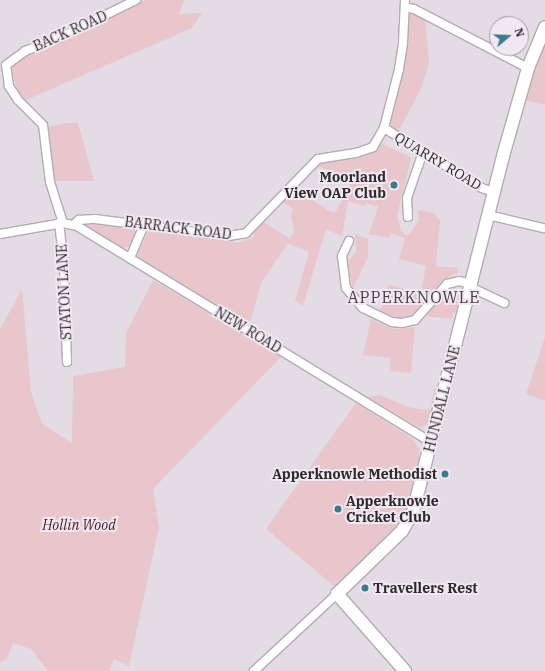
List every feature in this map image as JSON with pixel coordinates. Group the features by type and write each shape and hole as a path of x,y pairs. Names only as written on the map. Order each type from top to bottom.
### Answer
{"street":[{"name":"BACK ROAD","path":"6,65 25,51 61,37 136,0"},
{"path":"405,3 528,68"},
{"name":"BARRACK ROAD","path":"73,225 79,220 95,219 145,223 228,236 246,233 318,159 366,151 378,141 384,128 403,43 405,3"},
{"name":"HUNDALL LANE","path":"254,671 337,594 408,524 431,442 493,192 528,68 545,26"},
{"name":"STATON LANE","path":"6,65 9,86 18,100 43,125 50,182 61,223 64,261 67,362"},
{"name":"QUARRY ROAD","path":"384,128 493,192"},
{"path":"408,217 407,198 423,152"},
{"path":"488,215 543,228"},
{"path":"0,234 61,223"},
{"name":"NEW ROAD","path":"61,223 73,225 130,258 431,442"},
{"path":"130,258 145,223"},
{"path":"349,246 341,265 346,288 364,308 392,322 402,323 415,320 447,284 459,281 505,303"},
{"path":"337,594 405,671"}],"green space":[{"path":"146,0 184,0 179,14 202,13 192,28 26,100 18,92 10,68 22,57"},
{"path":"411,12 425,17 429,63 421,89 399,130 389,128 387,124 407,17"},
{"path":"545,45 545,105 525,100 537,61"},
{"path":"66,123 78,123 94,181 53,181 48,127"},
{"path":"382,144 409,156 411,159 397,216 401,230 405,235 409,234 419,221 418,210 434,213 440,221 436,266 458,268 457,273 441,281 417,311 407,317 394,317 380,312 389,285 421,293 426,266 399,259 405,238 390,233 389,238 369,234 378,207 366,203 364,206 348,201 342,236 326,229 303,306 295,301 309,252 288,243 261,283 250,324 142,262 137,256 150,230 158,229 238,243 254,237 254,231 262,221 290,239 294,232 291,214 293,209 281,201 295,189 331,212 336,212 351,181 319,166 321,163 327,160 368,155"},
{"path":"94,223 136,228 132,246 122,248 87,229 86,225"},
{"path":"355,234 368,239 368,257 353,288 347,263 356,252"},
{"name":"Hollin Wood","path":"153,280 281,357 153,489 159,527 129,666 114,659 109,671 48,671 31,649 13,643 7,659 0,663 0,329 22,289 31,392 42,424 72,443 73,376 125,367 126,333"},
{"path":"454,288 460,294 457,313 453,313 452,319 427,316 445,291"},
{"path":"371,319 393,329 415,327 411,373 390,371 390,358 363,355"},
{"path":"545,337 545,401 526,394"},
{"path":"439,388 429,423 420,428 368,397 380,395 408,407 427,410 431,409 434,389"},
{"name":"Apperknowle Cricket Club","path":"356,403 413,439 419,449 419,463 403,519 335,587 266,529"}],"place":[{"name":"Moorland View OAP Club","path":"394,185"},
{"name":"Apperknowle Methodist","path":"445,474"},
{"name":"Apperknowle Cricket Club","path":"338,509"},
{"name":"Travellers Rest","path":"365,588"}],"district":[{"name":"APPERKNOWLE","path":"414,297"}]}
